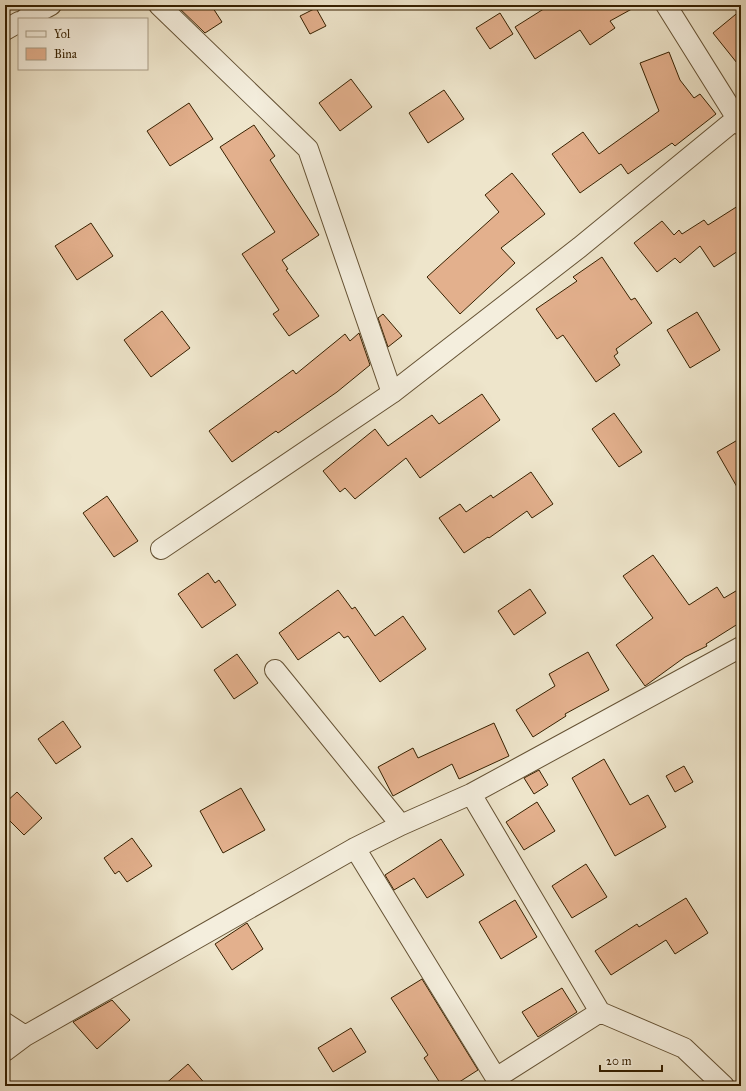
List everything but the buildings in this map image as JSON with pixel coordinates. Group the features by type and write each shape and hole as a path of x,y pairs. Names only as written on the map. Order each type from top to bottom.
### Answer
{"street":[{"path":"27,18 51,5"},
{"path":"159,5 308,149 392,393"},
{"path":"161,549 392,393 739,122 666,5"},
{"path":"5,30 18,23"},
{"path":"5,1051 24,1036 355,848 401,824 471,794 741,647"},
{"path":"275,670 401,824"},
{"path":"471,794 600,1012 684,1048 724,1086"},
{"path":"355,848 496,1078 600,1012"},
{"path":"5,1023 24,1036"}]}
